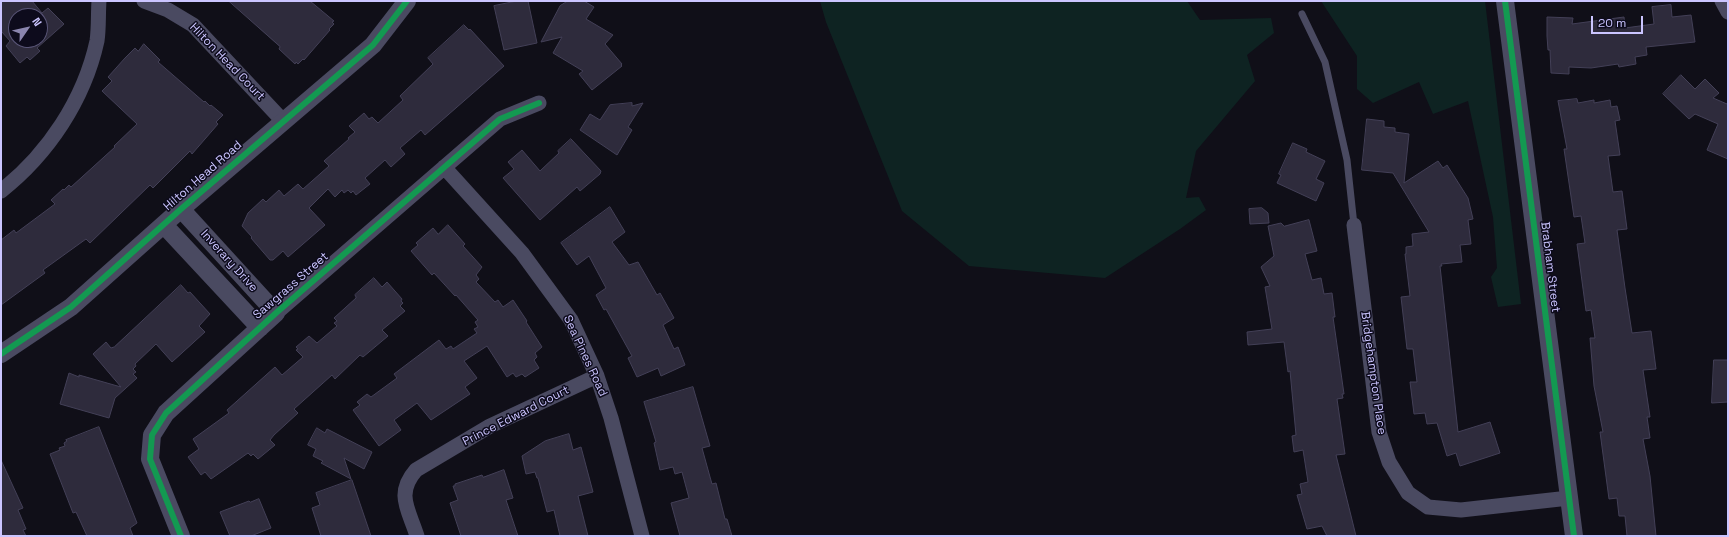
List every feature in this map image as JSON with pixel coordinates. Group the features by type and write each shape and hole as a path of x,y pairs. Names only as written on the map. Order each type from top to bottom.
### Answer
{"street":[{"path":"1,191 13,182 43,150 75,102 88,72 97,40 99,1"},
{"name":"Hilton Head Road","path":"1,354 72,307 181,209 373,45 407,1"},
{"name":"Brabham Street","path":"1505,1 1574,536"},
{"path":"1722,1 1728,12"},
{"name":"Hilton Head Court","path":"152,2 193,25 283,121"},
{"name":"Sawgrass Street","path":"180,536 150,459 152,435 166,413 276,313 500,118 539,103"},
{"name":"Sea Pines Road","path":"444,167 522,252 571,320 597,376 611,418 642,536"},
{"name":"Inverary Drive","path":"181,209 276,313"},
{"path":"164,225 260,328"},
{"name":"Bridgehampton Place","path":"1354,225 1379,432 1389,462 1408,493 1428,507 1461,510 1569,498"},
{"name":"Prince Edward Court","path":"417,536 412,519 408,512 404,494 408,481 416,470 490,426 597,376"}],"lane":[{"path":"1302,14 1325,62 1347,160 1354,225"}],"green space":[{"path":"820,1 1187,1 1200,20 1271,18 1274,33 1247,55 1255,81 1196,151 1186,198 1199,197 1206,210 1180,229 1105,278 969,266 902,211 826,22"},
{"path":"1321,1 1485,1 1521,304 1498,307 1491,277 1497,268 1493,217 1468,101 1433,114 1419,82 1373,103 1357,89 1357,56"}],"building":[{"path":"1,1 32,1 38,8 8,8 8,39 1,31"},
{"path":"229,1 310,1 334,21 332,22 334,24 304,60 303,59 298,64 296,62 295,64 279,49 280,47"},
{"path":"517,1 528,1 537,43 504,50 494,6"},
{"path":"568,1 584,1 594,7 586,19 613,35 605,44 622,64 622,66 592,90 579,74 583,71 553,53 562,37 541,42 560,6"},
{"path":"1671,5 1672,17 1691,15 1695,42 1646,47 1647,55 1635,57 1636,64 1619,67 1618,64 1591,68 1569,67 1569,74 1551,73 1550,50 1548,50 1547,36 1547,17 1573,18 1572,24 1624,17 1625,28 1654,24 1652,7"},
{"path":"48,8 64,24 48,38"},
{"path":"464,25 469,30 470,29 504,66 425,135 421,130 400,148 405,154 391,167 385,160 365,178 370,184 356,195 353,191 351,193 348,190 344,193 342,190 335,197 328,189 309,208 325,225 288,257 283,251 273,260 270,260 242,226 248,213 263,199 266,202 279,190 284,196 298,184 303,189 329,166 324,161 355,132 349,126 364,113 369,119 372,117 378,123 403,100 400,96 433,64 428,58"},
{"path":"8,44 8,48 37,48 40,51 30,60 27,57 20,63 6,46"},
{"path":"144,44 160,60 158,62 204,102 205,101 210,106 211,105 223,115 216,122 218,124 192,154 190,151 153,188 150,185 90,243 86,239 43,270 45,273 1,305 1,240 14,230 16,233 55,204 51,200 69,185 71,187 115,147 114,146 137,124 102,91 112,81 108,77 135,48 138,51"},
{"path":"1681,75 1695,89 1705,79 1719,93 1713,98 1727,104 1728,101 1728,159 1707,150 1718,124 1695,114 1689,119 1663,94"},
{"path":"1577,99 1578,103 1594,100 1594,103 1610,100 1611,107 1617,106 1620,120 1615,121 1620,155 1608,156 1613,192 1622,191 1627,229 1617,230 1632,333 1651,331 1656,369 1643,370 1650,417 1647,417 1650,438 1643,439 1650,476 1656,536 1627,536 1625,516 1619,516 1617,498 1609,499 1600,432 1603,432 1594,386 1590,338 1595,338 1591,310 1586,311 1577,244 1585,243 1581,216 1574,217 1564,149 1567,149 1558,101"},
{"path":"632,103 632,106 643,103 628,127 632,130 617,155 580,130 590,114 600,120 610,105"},
{"path":"1367,119 1384,121 1384,127 1395,128 1395,132 1409,134 1404,183 1438,161 1443,168 1447,165 1468,198 1473,219 1468,220 1471,244 1460,245 1462,262 1441,264 1442,266 1440,266 1458,432 1490,422 1500,453 1460,466 1456,453 1447,456 1437,423 1427,424 1425,413 1414,414 1410,382 1417,382 1413,349 1407,349 1401,297 1410,296 1405,254 1406,247 1413,246 1412,234 1429,232 1393,173 1362,170"},
{"path":"571,139 601,171 600,174 580,191 577,187 540,220 503,178 514,169 508,162 522,150 540,171"},
{"path":"1293,143 1307,149 1306,152 1325,161 1316,179 1324,183 1316,201 1277,183 1281,175 1279,174"},
{"path":"610,207 625,232 612,242 629,265 638,262 657,295 660,293 674,318 663,325 674,349 678,347 685,365 661,376 658,368 637,377 628,358 632,356 606,309 604,310 596,295 606,288 589,256 577,265 561,243"},
{"path":"1262,208 1268,213 1269,223 1250,224 1249,209"},
{"path":"1309,220 1317,251 1305,254 1312,280 1321,278 1324,294 1332,293 1335,317 1333,317 1344,394 1342,394 1343,398 1337,399 1345,454 1336,455 1356,536 1327,536 1322,526 1307,529 1297,495 1302,494 1300,484 1308,482 1303,450 1294,452 1292,436 1296,435 1290,371 1288,372 1284,342 1248,345 1247,332 1272,329 1265,287 1270,286 1261,267 1274,256 1268,226 1281,223 1284,226"},
{"path":"448,225 465,244 463,246 482,267 476,275 479,279 476,282 495,302 498,300 503,307 513,300 527,321 526,322 542,347 535,353 537,357 534,360 539,368 525,377 522,374 516,377 513,373 507,377 487,346 464,361 477,378 465,387 470,394 431,420 417,403 394,420 401,430 379,446 353,410 360,405 357,402 367,394 371,397 397,378 394,374 439,340 446,349 451,346 453,349 477,333 474,329 478,327 475,322 478,320 434,273 432,275 411,251 418,245 416,243 433,228 438,234"},
{"path":"374,278 382,287 387,282 402,299 401,301 403,303 400,306 405,311 382,330 388,336 363,357 360,355 335,379 332,375 294,409 298,413 270,440 275,445 258,459 253,454 251,456 248,453 211,479 205,472 201,475 188,457 199,449 193,439 229,413 227,410 275,367 282,375 303,357 296,350 298,349 296,347 309,336 317,343 337,326 334,323 337,321 334,318 356,298 355,295"},
{"path":"181,285 188,293 190,292 210,314 199,326 205,332 172,362 156,344 135,364 136,366 133,369 136,372 133,374 137,378 115,398 109,418 60,404 69,373 79,377 79,375 121,387 93,354 106,342 111,348 114,347"},
{"path":"1714,360 1728,360 1728,402 1712,403"},
{"path":"693,387 710,446 702,448 712,484 716,483 725,519 727,519 732,536 680,536 671,503 689,498 682,472 675,474 673,467 660,470 654,443 656,442 644,402"},
{"path":"99,427 137,523 130,528 133,536 87,536 76,512 73,513 50,454 65,446 64,443 67,441 66,440"},
{"path":"317,428 325,433 327,429 372,452 364,469 344,458 351,479 321,463 323,461 313,456 316,449 308,445"},
{"path":"569,434 573,450 581,447 593,492 578,496 588,536 560,536 554,510 547,512 538,478 535,472 526,474 522,456 545,441"},
{"path":"1,460 23,508 18,510 26,529 23,530 26,536 1,536"},
{"path":"504,470 513,498 506,500 518,536 461,536 450,503 458,500 453,486 482,475 483,477"},
{"path":"352,480 371,536 321,536 312,508 320,505 316,493"},
{"path":"259,499 271,528 251,536 230,536 220,512 249,501"}],"cycle path":[{"path":"1,354 71,307 181,209 373,45 407,1"},
{"path":"1505,1 1574,536"},
{"path":"181,536 150,459 152,435 166,413 276,313 500,119 539,103"}]}
